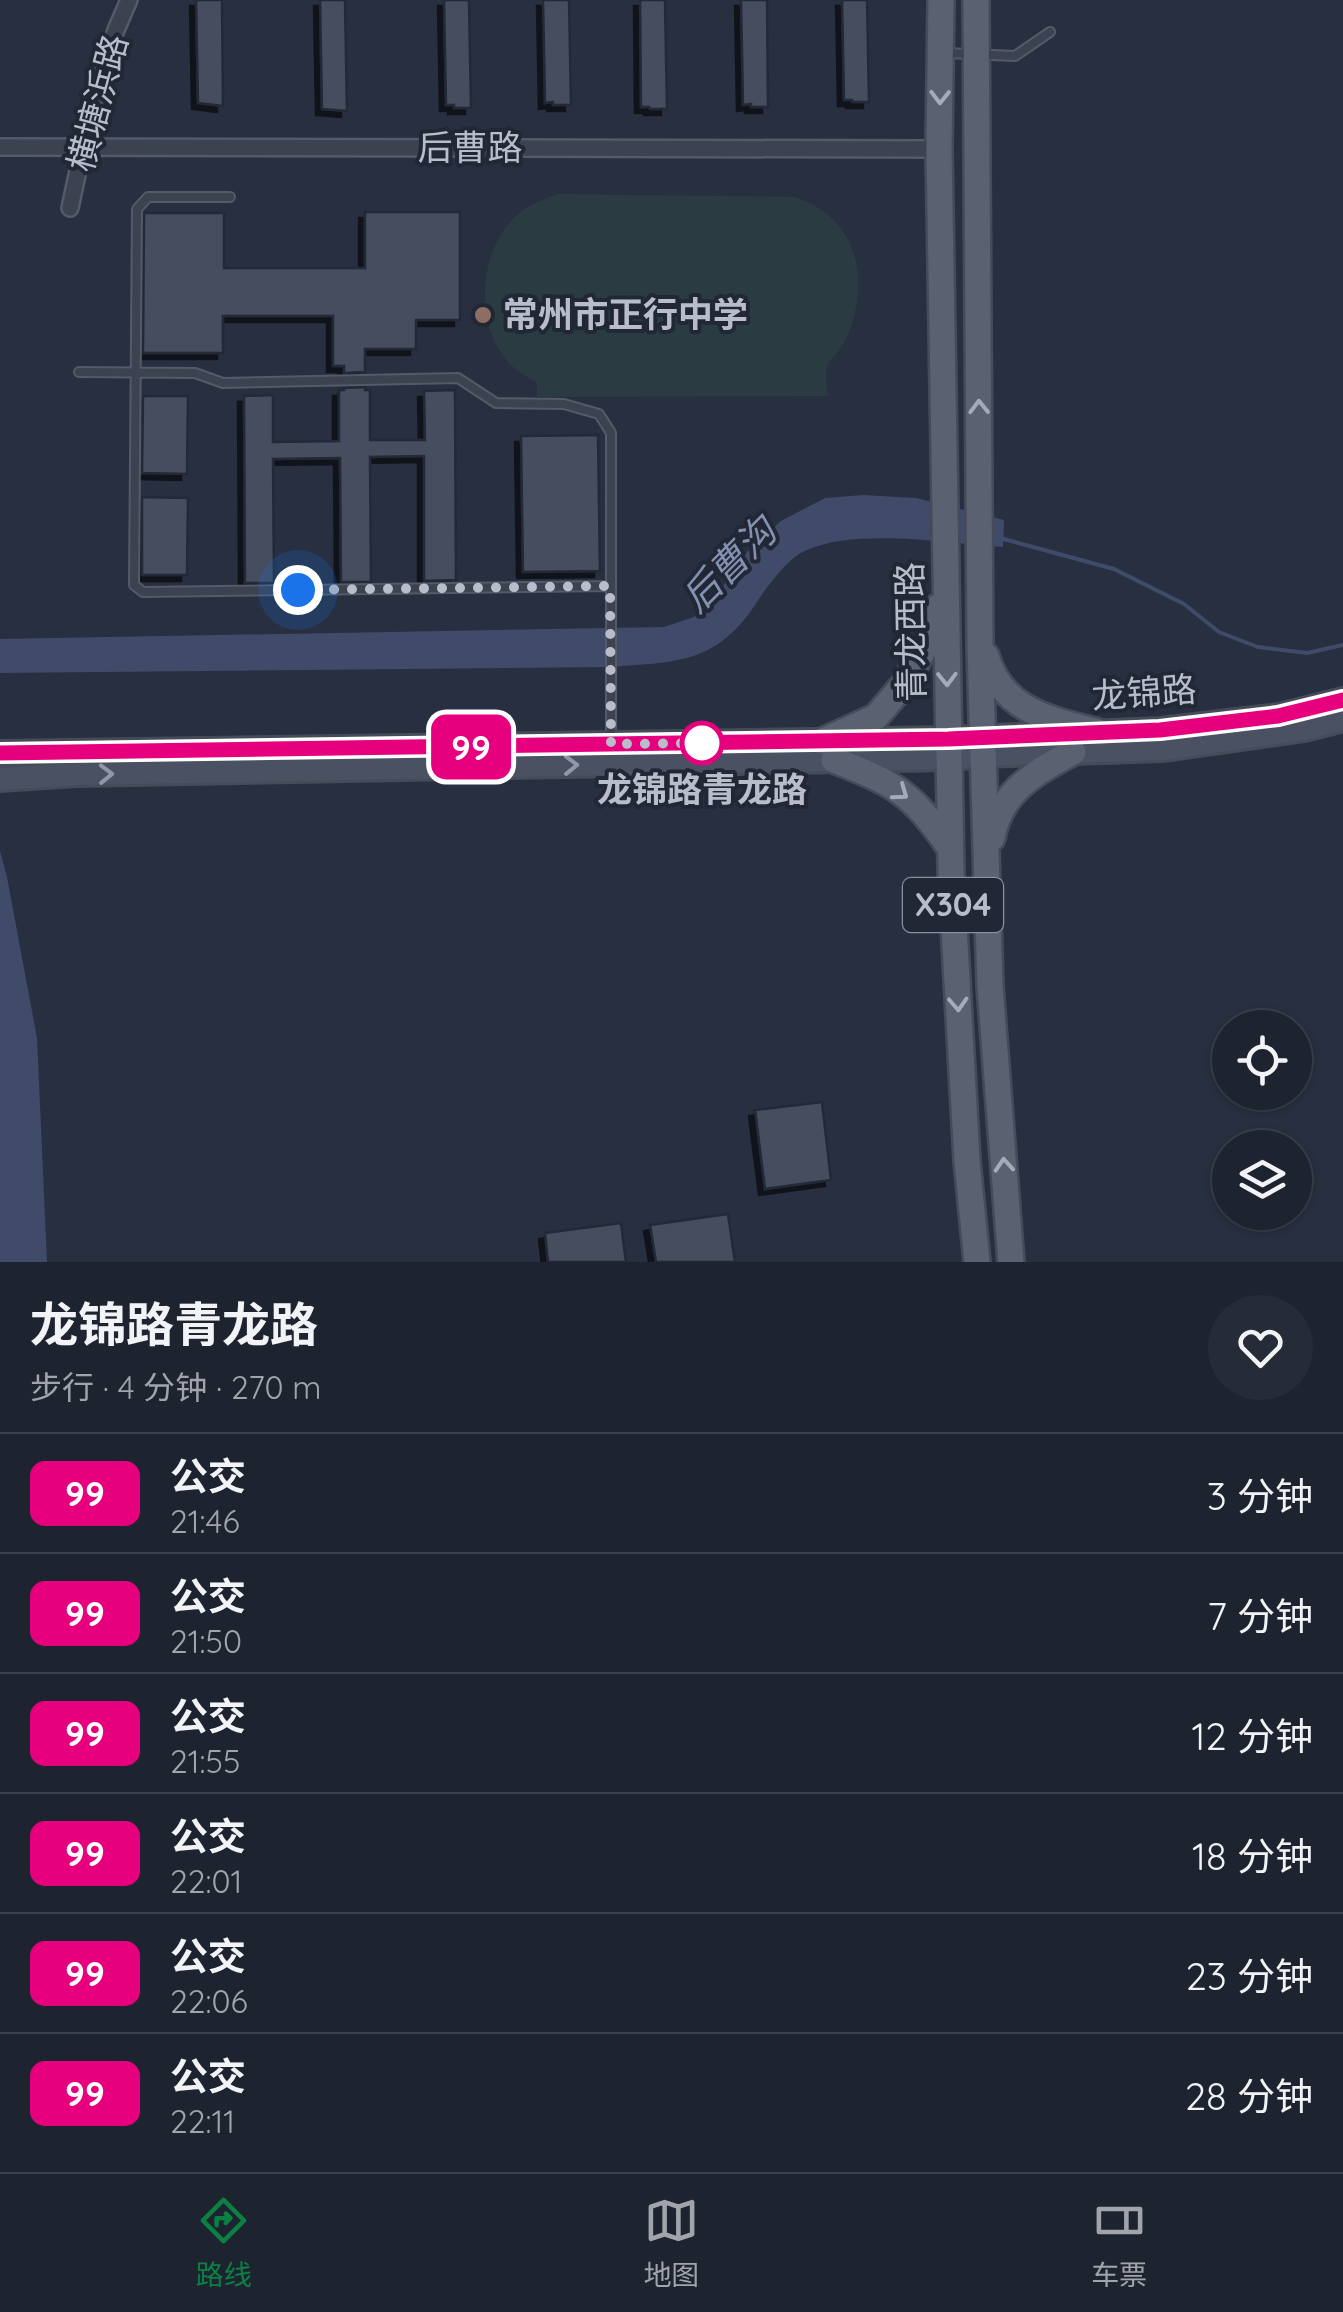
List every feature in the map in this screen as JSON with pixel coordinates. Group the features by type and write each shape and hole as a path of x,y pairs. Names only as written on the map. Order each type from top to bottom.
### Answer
{"main road":[{"name":"青龙西路","path":"941,0 939,149 950,849 966,1142 977,1262"},
{"name":"青龙西路","path":"976,0 983,746 990,986 1011,1262"},
{"path":"5,779 829,751 876,717 906,683 929,640 945,578"},
{"path":"980,636 991,673 1008,697 1043,717 1098,732"},
{"name":"龙锦路","path":"829,751 983,746 1098,732 1160,730 1278,716 1343,700"},
{"name":"龙锦路","path":"983,746 1073,752 1164,749 1306,729 1343,719"},
{"path":"4,753 611,744 829,751 909,796 950,849"},
{"path":"987,868 996,818 1016,788 1073,752"}],"street":[{"name":"横塘浜路","path":"70,208 92,104 130,0"},
{"name":"后曹路","path":"0,146 939,149"}],"lane":[{"path":"941,52 1015,56 1050,32"},
{"path":"230,197 148,197 137,209 134,585 142,592 610,591"},
{"path":"79,372 196,374 223,384 458,378 496,403 564,404 599,414 611,433 611,744"}],"shaded area":[{"path":"557,194 794,197 830,216 851,246 858,283 851,328 827,367 828,396 537,397 537,383 509,364 496,344 485,306 485,286 494,247 504,230 525,209"}],"water":[{"path":"825,498 916,498 1004,520 1003,547 876,538 827,543 807,550 785,566 740,625 724,639 691,657 653,664 0,673 0,639 664,627 694,617 715,597 747,552 781,521"},
{"path":"0,851 37,1038 47,1262 0,1262"}],"building":[{"path":"196,0 222,0 223,106 198,103"},
{"path":"320,0 345,0 347,111 322,109"},
{"path":"444,0 469,0 471,108 446,105"},
{"path":"543,0 569,0 571,105 545,103"},
{"path":"640,0 665,0 667,109 641,107"},
{"path":"741,0 767,0 768,107 743,105"},
{"path":"842,0 867,0 869,102 844,100"},
{"path":"365,212 460,212 460,320 416,320 416,349 365,349 365,372 344,373 344,366 333,366 333,316 223,316 223,353 143,353 144,213 224,213 224,268 365,268"},
{"path":"339,390 370,390 370,440 425,440 424,391 455,390 456,580 424,581 424,456 370,457 371,582 341,582 340,458 273,459 274,583 245,583 244,396 273,395 273,442 339,441"},
{"path":"143,396 188,396 187,474 142,473"},
{"path":"598,435 600,571 523,572 521,436"},
{"path":"142,497 188,498 187,575 142,575"},
{"path":"822,1102 831,1180 765,1189 755,1110"},
{"path":"728,1214 735,1262 656,1262 650,1225"},
{"path":"621,1223 626,1262 548,1262 545,1233"}],"waterway":[{"name":"后曹沟","path":"1000,538 1114,569 1184,604 1219,632 1258,647 1307,653 1343,645"}],"bus line":[{"name":"99","path":"0,753 948,739 1160,730 1278,716 1343,700"}],"place":[{"name":"常州市正行中学","path":"483,315"},
{"name":"龙锦路青龙路","path":"702,743"}],"route":[{"path":"298,590 610,586 611,744 717,743 702,743"}]}
